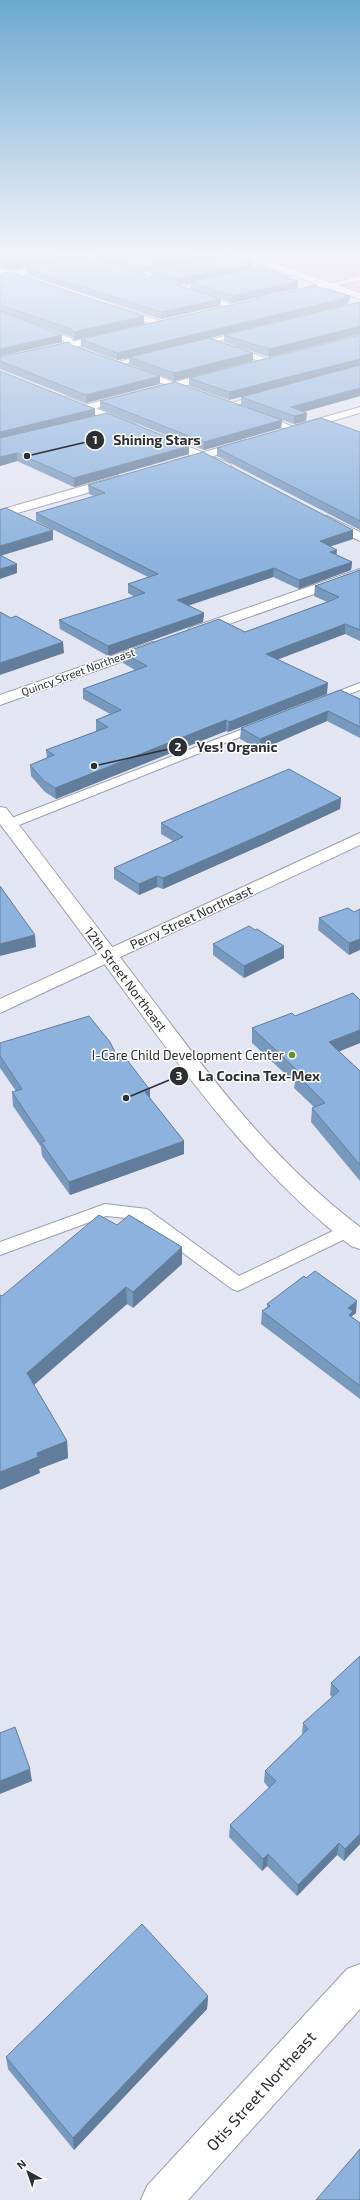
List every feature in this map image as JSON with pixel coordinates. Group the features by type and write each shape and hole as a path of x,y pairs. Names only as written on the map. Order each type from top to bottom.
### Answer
{"street":[{"path":"0,361 15,358"},
{"path":"246,367 272,360"},
{"path":"86,408 225,372"},
{"path":"55,395 203,455 240,474"},
{"path":"275,435 360,410"},
{"path":"165,466 255,440"},
{"path":"0,514 130,476"},
{"path":"318,515 360,537"},
{"path":"180,636 360,573"},
{"name":"Quincy Street Northeast","path":"0,700 165,642"},
{"name":"12th Street Northeast","path":"4,819 198,1076 253,1144 280,1173 353,1236"},
{"name":"Perry Street Northeast","path":"0,1006 360,838"},
{"name":"Otis Street Northeast","path":"161,2200 360,1982"}],"lane":[{"path":"136,358 113,362 195,392"},
{"path":"264,358 272,360"},
{"path":"272,393 225,404 294,429"},
{"path":"94,420 109,417"},
{"path":"316,704 360,686"},
{"path":"4,819 271,721"},
{"path":"0,1248 105,1210 141,1213 238,1284 353,1236"}],"building":[{"path":"0,358 107,358 160,376 86,395 0,361"},
{"path":"131,358 235,358 174,373"},
{"path":"270,358 360,358 360,359 229,392 189,378"},
{"path":"360,365 360,388 291,407 307,413 294,416 241,397"},
{"path":"0,371 95,409 0,432"},
{"path":"175,382 282,420 204,442 100,401"},
{"path":"107,413 189,446 74,478 17,453 0,457 0,438"},
{"path":"321,418 360,432 360,521 217,448"},
{"path":"203,452 353,530 320,541 337,550 330,552 352,562 299,580 274,568 177,600 204,613 108,646 59,620 145,593 128,584 158,574 36,513 105,493 88,485"},
{"path":"6,508 53,530 0,546 0,510"},
{"path":"0,555 17,564 0,569"},
{"path":"360,570 360,630 345,624 266,654 328,683 229,722 226,720 55,788 44,781 30,765 54,755 46,750 108,727 96,720 121,710 83,689 147,666 123,653 219,619 245,632 339,597 315,586"},
{"path":"0,612 11,618 16,616 63,642 0,663"},
{"path":"340,690 360,699 360,727 328,711 260,739 241,728"},
{"path":"289,769 341,798 163,878 157,876 139,884 114,868 183,837 161,823"},
{"path":"0,886 35,935 0,944"},
{"path":"348,908 354,912 360,909 360,939 349,943 319,918"},
{"path":"249,926 255,930 257,929 284,946 244,966 213,944"},
{"path":"353,993 360,1000 360,1030 329,1042 360,1071 360,1165 312,1108 325,1103 295,1073 299,1072 252,1028 292,1013 295,1016"},
{"path":"89,1016 110,1042 116,1054 121,1052 150,1090 145,1092 184,1141 69,1182 41,1142 45,1141 12,1092 22,1089 0,1056 0,1043"},
{"path":"99,1215 117,1225 129,1215 182,1247 133,1292 126,1287 27,1373 67,1441 37,1453 38,1457 0,1472 0,1295 2,1296"},
{"path":"315,1271 357,1301 348,1308 353,1311 349,1315 360,1323 360,1386 262,1311 270,1306 267,1304 304,1276 306,1278"},
{"path":"360,1656 360,1834 345,1849 339,1843 298,1885 268,1854 263,1859 230,1825 276,1781 265,1771 308,1729 303,1723 339,1691 331,1683"},
{"path":"15,1727 30,1769 0,1781 0,1733"},
{"path":"142,1924 208,1996 73,2138 6,2057"},
{"path":"360,2149 360,2200 316,2200"}],"place":[{"name":"Shining Stars","path":"27,456"},
{"name":"Yes! Organic","path":"94,766"},
{"name":"I-Care Child Development Center","path":"292,1055"},
{"name":"La Cocina Tex-Mex","path":"126,1098"}]}
